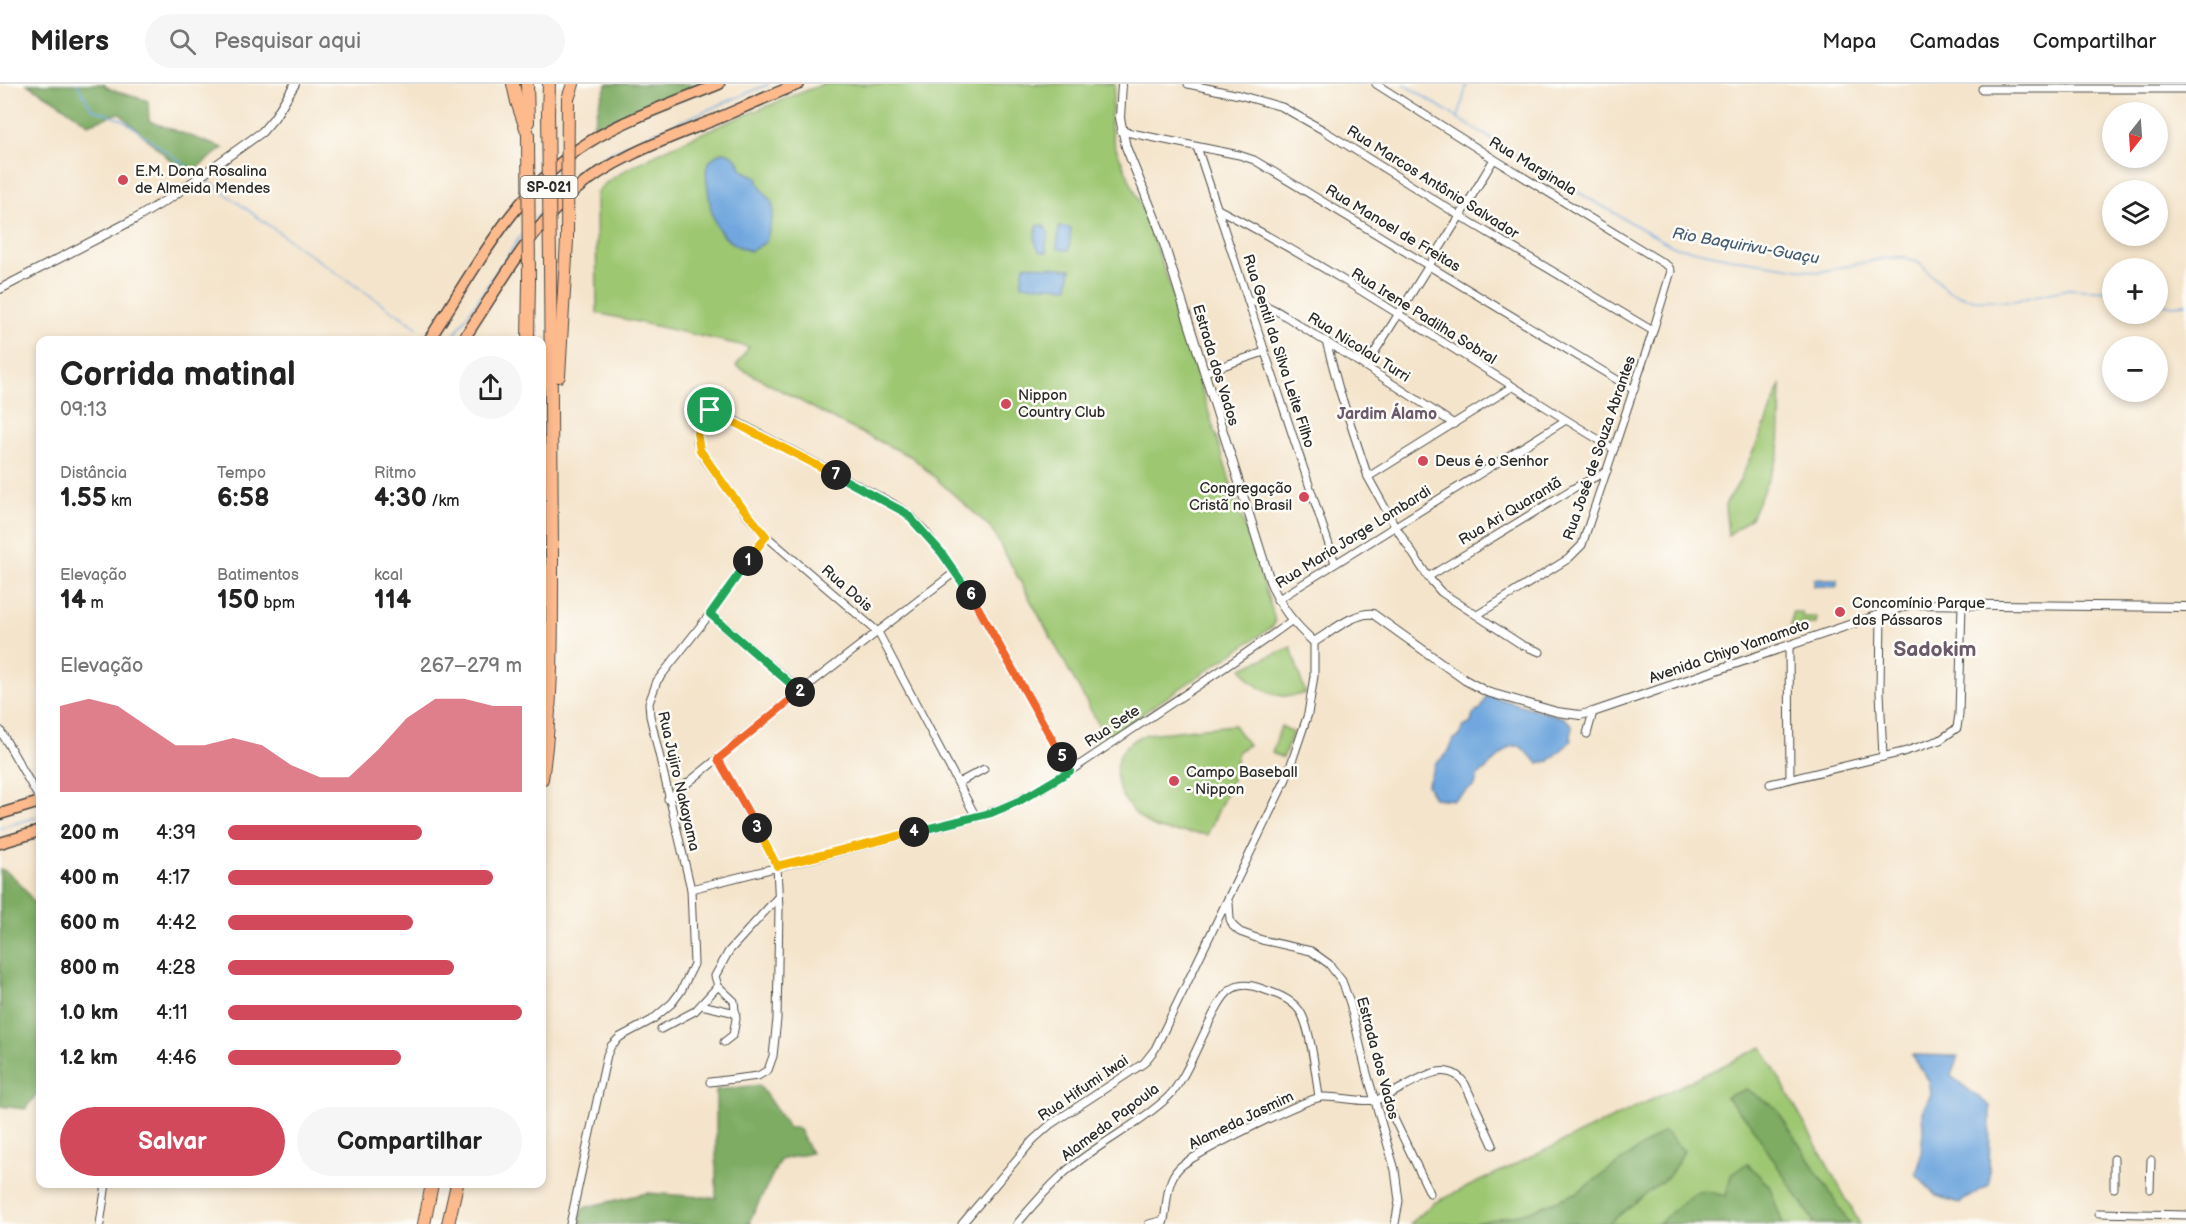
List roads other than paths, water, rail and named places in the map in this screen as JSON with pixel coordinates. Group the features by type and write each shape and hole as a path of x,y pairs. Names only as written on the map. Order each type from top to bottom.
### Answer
{"highway":[{"path":"513,84 528,134"},
{"name":"SP-021","path":"528,84 528,336"},
{"name":"SP-021","path":"546,726 550,672 552,412 549,84"},
{"path":"552,412 559,380 567,240 568,84"},
{"path":"568,99 573,84"},
{"path":"424,1224 431,1188"},
{"path":"448,1224 456,1188"}],"main road":[{"path":"432,336 507,220 524,198 553,169 577,150 603,134 719,84"},
{"path":"466,336 527,243 551,214 574,192 600,173 640,151 799,84"},
{"path":"0,814 36,802"},
{"path":"0,843 36,832"}],"street":[{"path":"0,289 135,219 173,196 262,132 274,118 295,84"},
{"name":"Estrada dos Vados","path":"1122,84 1119,99 1121,132 1131,163 1159,228 1259,549 1277,600 1291,621 1314,642"},
{"name":"Rua Marcos Antônio Salvador","path":"1188,84 1208,86 1282,107 1653,331"},
{"name":"Rua Marginala","path":"1376,84 1668,266 1671,275"},
{"path":"1982,89 2186,89"},
{"name":"Rua Manoel de Freitas","path":"1121,132 1239,155 1254,160 1634,390"},
{"name":"Rua Gentil da Silva Leite Filho","path":"1197,147 1335,563"},
{"path":"1366,366 1494,159"},
{"name":"Rua Irene Padilha Sobral","path":"1218,209 1255,228 1614,449"},
{"name":"Rua José de Souza Abrantes","path":"1477,615 1576,553 1582,545 1671,275"},
{"name":"Rua Nicolau Turri","path":"1248,301 1263,304 1326,341 1454,424"},
{"path":"1326,341 1368,477 1395,526 1428,577 1441,592 1522,645 1540,652"},
{"path":"1205,372 1264,352"},
{"path":"1368,477 1512,387"},
{"name":"Rua Dois","path":"955,572 924,530 906,513 858,485 722,414 710,410 703,415 697,433 700,450 728,490 766,536 878,632 976,817"},
{"name":"Rua Maria Jorge Lombardi","path":"1277,600 1566,420"},
{"name":"Rua Ari Quarantã","path":"1428,577 1574,488 1607,471"},
{"name":"Rua Jujiro Nakayama","path":"570,1224 607,1055 611,1046 620,1037 663,1013 681,991 694,964 691,889 652,732 649,703 657,681 710,614 766,536"},
{"path":"668,799 801,691 955,572 978,604 1070,771"},
{"name":"Avenida Chiyo Yamamoto","path":"1314,642 1356,617 1368,613 1373,614 1465,680 1487,692 1557,712 1580,715 1911,604 2186,607"},
{"path":"1770,784 1882,757 1940,740 1957,728 1962,604"},
{"path":"1881,613 1882,757"},
{"path":"710,614 801,691"},
{"name":"Rua Sete","path":"691,889 976,817 1021,800 1070,771 1234,663 1291,621"},
{"name":"Rua Hifumi Iwai","path":"962,1224 1033,1140 1051,1124 1144,1063 1155,1049 1281,789 1299,743 1312,696 1314,642"},
{"path":"1789,645 1790,779"},
{"path":"1587,734 1593,712"},
{"path":"0,730 36,794"},
{"path":"710,1082 758,1076 768,1070 771,1064 777,1019 777,866 718,759"},
{"path":"958,783 984,768"},
{"path":"724,1042 733,1035 736,1013 734,1001 718,986 716,976 729,951 778,897"},
{"name":"Estrada dos Vados","path":"1230,897 1230,919 1233,926 1240,932 1262,940 1311,951 1321,957 1336,972 1350,1003 1366,1071 1380,1098 1398,1189 1398,1211 1395,1224"},
{"path":"661,1029 695,1011 718,986"},
{"name":"Alameda Papoula","path":"1017,1224 1064,1173 1168,1097 1181,1080 1219,1004 1230,989 1253,986 1289,1000 1301,1012 1312,1054 1319,1097"},
{"path":"701,1005 736,1013"},
{"path":"1430,1193 1380,1098 1431,1074 1441,1071 1455,1073 1465,1084 1493,1145"},
{"name":"Alameda Jasmim","path":"1164,1222 1169,1184 1179,1167 1259,1124 1319,1097 1380,1098"},
{"path":"2114,1160 2114,1188"},
{"path":"2150,1189 2151,1160"},
{"path":"100,1224 105,1188"},
{"path":"2099,1213 2186,1215"},
{"path":"1149,1224 1164,1222"}],"water":[{"path":"723,152 732,155 741,169 757,178 772,203 772,217 766,242 751,251 732,243 725,237 716,224 710,206 707,165 710,160"},
{"path":"1037,226 1044,226 1049,234 1046,244 1047,252 1041,252 1036,243"},
{"path":"1059,227 1071,228 1069,250 1057,249"},
{"path":"1024,265 1071,269 1068,287 1021,285"},
{"path":"1814,579 1837,580 1837,587 1814,586"},
{"path":"1487,695 1564,718 1572,725 1571,741 1549,761 1538,763 1520,746 1511,746 1477,777 1475,785 1453,800 1434,798 1427,785 1436,763 1445,756 1454,739 1460,736 1462,728 1471,723 1473,714 1481,709"},
{"path":"1912,1055 1958,1056 1951,1076 1990,1106 1989,1185 1959,1203 1936,1196 1916,1174 1920,1162 1923,1131 1922,1112 1931,1094 1929,1081"}],"waterway":[{"path":"77,84 92,109 123,120 199,175"},
{"name":"Rio Baquirivu-Guaçu","path":"573,180 603,157 637,140 769,84"},
{"name":"Rio Baquirivu-Guaçu","path":"1404,84 1553,178 1672,246 1740,260 1819,272 1885,258 1903,257 1919,263 1949,292 1974,300 2013,301 2068,289 2102,291"},
{"path":"1458,118 1467,84"},
{"path":"205,179 303,250 418,328"},
{"name":"Rio Baquirivu-Guaçu","path":"556,197 563,190"},
{"name":"Rio Baquirivu-Guaçu","path":"535,219 544,209"},
{"name":"Rio Baquirivu-Guaçu","path":"454,336 522,234"},
{"name":"Rio Baquirivu-Guaçu","path":"2168,305 2186,304"},
{"name":"Rio Baquirivu-Guaçu","path":"0,828 36,817"}],"place":[{"name":"E.M. Dona Rosalina de Almeida Mendes","path":"123,180"},
{"name":"Nippon Country Club","path":"1006,404"},
{"name":"Deus é o Senhor","path":"1423,461"},
{"name":"Congregação Cristã no Brasil","path":"1304,497"},
{"name":"Concomínio Parque dos Pássaros","path":"1840,612"},
{"name":"Campo Baseball - Nippon","path":"1174,781"}],"district":[{"name":"Jardim Álamo","path":"1387,413"},
{"name":"Sadokim","path":"1935,649"}]}
